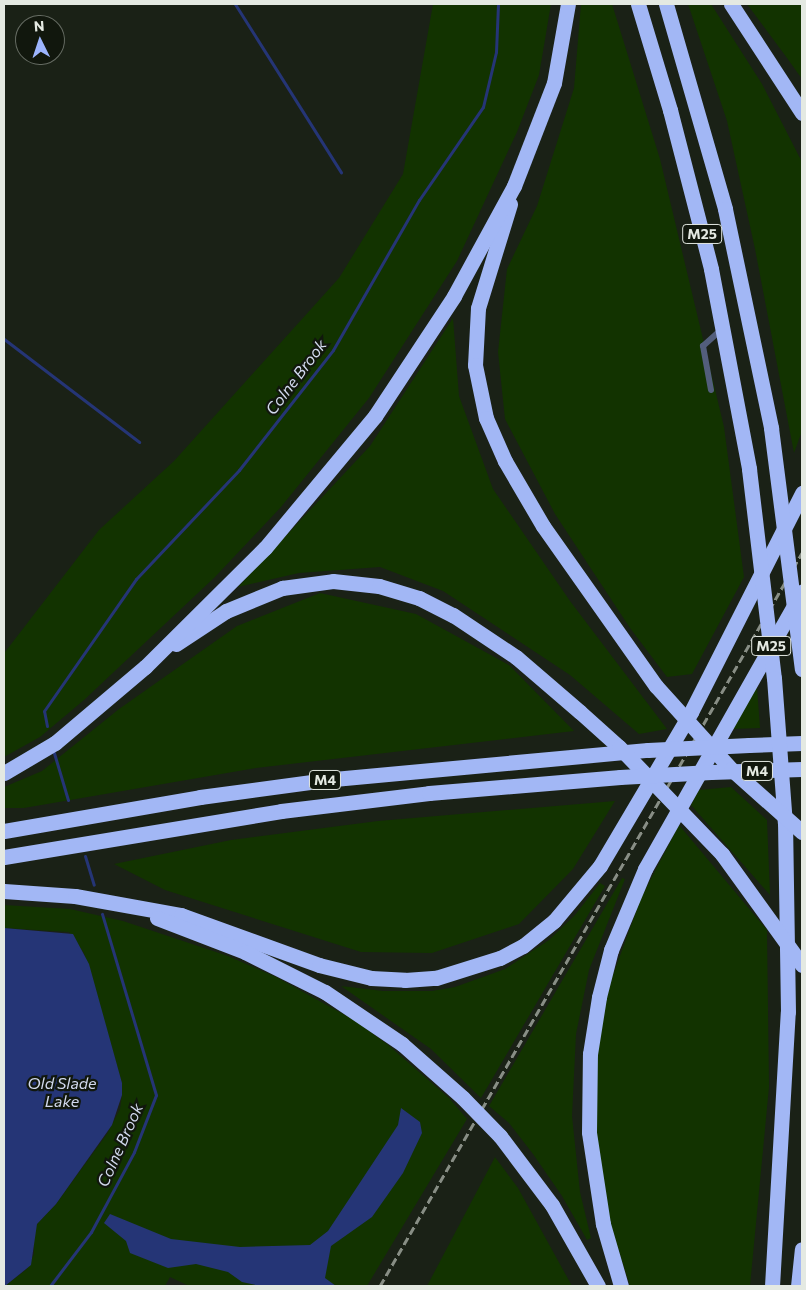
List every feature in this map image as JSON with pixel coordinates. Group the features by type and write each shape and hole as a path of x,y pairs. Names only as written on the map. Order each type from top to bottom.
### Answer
{"highway":[{"path":"568,4 554,83 514,186 478,308 476,365 482,404 505,460 543,526 656,686 731,769 802,832"},
{"name":"M25","path":"638,4 685,164 723,327 749,469 774,678 785,823 788,1012 772,1286"},
{"name":"M25","path":"666,4 725,209 771,428 802,669"},
{"path":"731,4 790,90 802,113"},
{"path":"790,90 802,102"},
{"path":"145,667 265,548 356,440 434,330 514,186"},
{"path":"4,891 75,896 200,920 338,970 389,980 448,976 500,958 523,946 554,921 573,901 633,812 691,712 802,492"},
{"path":"4,773 55,743 145,667 204,624 254,597 308,583 354,582 407,594 453,615 516,657 619,747 722,854 802,965"},
{"path":"621,1286 601,1216 588,1124 590,1054 599,997 611,950 630,900 670,822 802,591"},
{"name":"M4","path":"4,831 200,797 325,780 488,762 648,750 802,744"},
{"name":"M4","path":"4,857 290,810 429,793 620,777 802,769"},
{"path":"148,909 152,917 245,952 325,992 402,1044 464,1098 500,1136 557,1213 598,1286"},
{"path":"798,1286 802,1249"}],"lane":[{"path":"711,390 703,346 723,327"}],"green space":[{"path":"433,4 551,4 539,75 517,132 457,261 369,398 281,507 215,577 84,700 40,737 4,757 5,652 99,530 174,461 339,278 403,174"},
{"path":"581,4 612,4 660,159 724,427 744,577 692,674 667,677 630,628 555,514 505,419 498,352 507,269 537,206 574,88"},
{"path":"688,4 711,4 762,84 802,162 802,431 794,453 755,249 727,121"},
{"path":"747,4 802,4 802,79 787,58"},
{"path":"453,318 459,396 493,489 570,601 667,729 639,734 570,675 443,591 380,567 299,573 238,587 370,446"},
{"path":"320,593 416,614 509,665 574,731 256,768 24,808 4,808 4,787 42,771 119,709 237,626"},
{"path":"757,687 760,728 732,729"},
{"path":"731,787 767,820 770,895 691,805 699,790"},
{"path":"615,801 573,869 519,924 432,953 361,952 165,890 114,864 231,840 378,821"},
{"path":"679,825 767,930 769,1087 750,1286 630,1286 610,1222 596,1142 596,1072 602,1015 612,978 641,898"},
{"path":"622,878 625,879 589,970 576,1034 572,1116 580,1192 591,1238 587,1240 562,1196 533,1154 509,1123 489,1106"},
{"path":"600,883 605,886 481,1098 431,1049 341,986 383,991 432,991 455,987 505,969 549,940 575,915"},
{"path":"4,905 70,909 123,921 228,956 276,977 352,1019 387,1044 449,1098 467,1119 367,1286 189,1286 170,1277 165,1286 5,1286 27,1269 34,1254 33,1233 37,1224 56,1204 107,1134 120,1109 122,1083 84,953 69,932 4,928"},
{"path":"495,1157 518,1188 572,1286 427,1286"}],"water":[{"name":"Old Slade Lake","path":"4,928 73,934 89,964 122,1083 122,1095 112,1125 56,1204 37,1224 31,1265 5,1286"},
{"path":"401,1108 420,1122 422,1133 403,1173 372,1217 331,1246 325,1278 336,1286 260,1286 242,1282 228,1272 196,1264 168,1268 130,1253 126,1241 104,1223 110,1214 171,1239 240,1247 310,1245 328,1231 398,1125"}],"waterway":[{"path":"235,4 341,172"},
{"name":"Colne Brook","path":"47,726 44,711 136,579 239,470 333,350 419,200 483,107 496,52 498,4"},
{"path":"4,339 139,442"},
{"name":"Colne Brook","path":"54,753 68,800"},
{"name":"Colne Brook","path":"85,856 94,885"},
{"name":"Colne Brook","path":"50,1286 91,1232 134,1152 156,1095 102,914"}],"railway":[{"path":"380,1286 802,553"}]}
